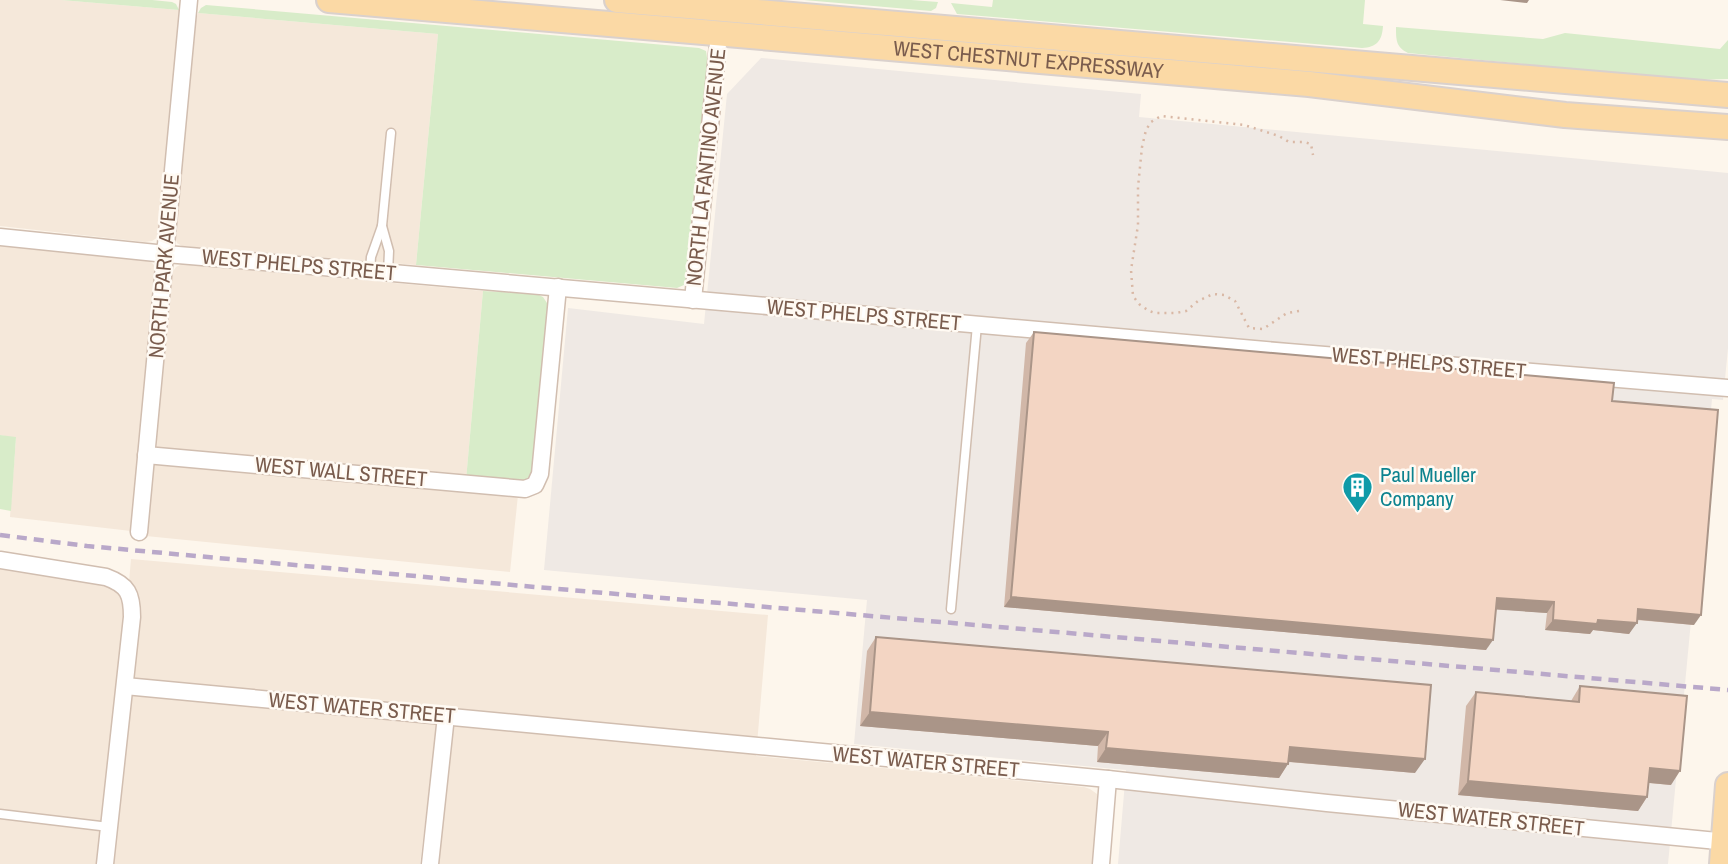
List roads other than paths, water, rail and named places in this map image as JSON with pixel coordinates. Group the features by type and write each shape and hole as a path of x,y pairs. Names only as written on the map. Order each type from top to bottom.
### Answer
{"main road":[{"name":"WEST CHESTNUT EXPRESSWAY","path":"329,0 1309,84 1565,115 1728,127"},
{"name":"WEST CHESTNUT EXPRESSWAY","path":"617,0 723,5 1726,94"},
{"path":"1689,124 1728,141"},
{"path":"1725,849 1728,785"}],"street":[{"name":"NORTH PARK AVENUE","path":"139,532 189,0"},
{"name":"NORTH LA FANTINO AVENUE","path":"693,300 719,34"},
{"name":"WEST PHELPS STREET","path":"0,237 976,325 1728,388"},
{"name":"WEST WALL STREET","path":"146,455 525,489 536,485 540,474 558,287"},
{"path":"0,560 106,577 117,581 130,594 132,617 105,864"},
{"name":"WEST WATER STREET","path":"125,686 1108,779 1725,849"},
{"path":"430,864 446,716"},
{"path":"1101,864 1108,779"}],"lane":[{"path":"370,271 371,257 382,226 391,133"},
{"path":"382,226 389,251 388,273"},
{"path":"951,609 976,325"},
{"path":"0,814 109,827"}],"railway":[{"path":"0,535 87,546 524,586 1728,690"}],"place":[{"name":"Paul Mueller Company","path":"1357,514"}]}
